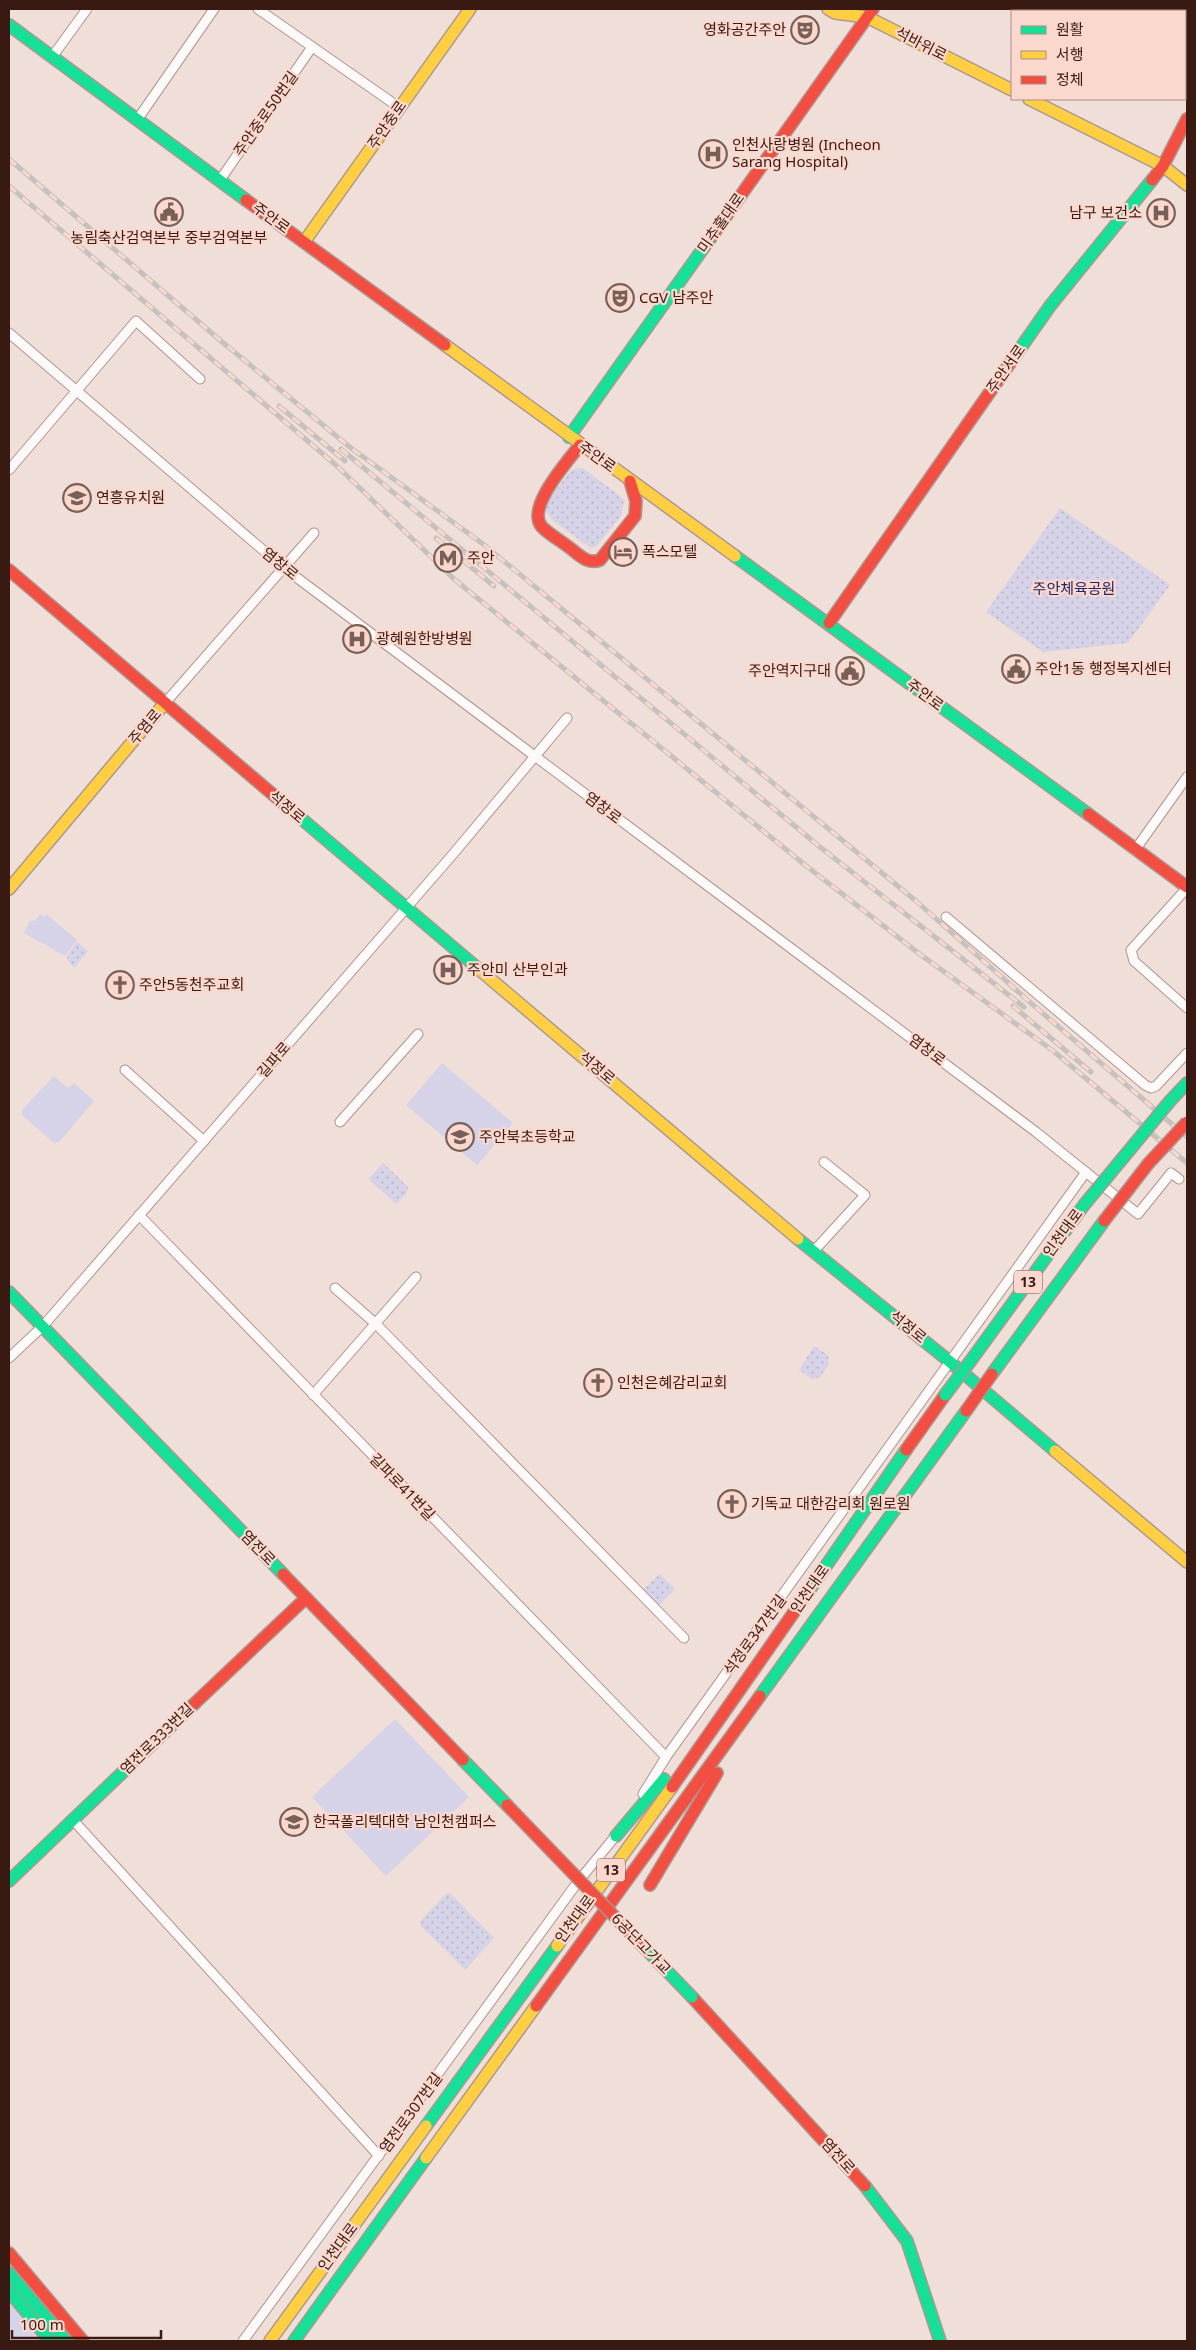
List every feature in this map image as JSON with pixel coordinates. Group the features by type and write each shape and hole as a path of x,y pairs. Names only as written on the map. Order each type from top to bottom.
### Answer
{"main road":[{"name":"주안중로","path":"304,242 470,9"},
{"name":"석바위로","path":"828,9 835,13 870,13 1011,89"},
{"name":"미추홀대로","path":"569,437 870,13"},
{"name":"주안로","path":"9,25 569,437 829,623 1187,887"},
{"path":"1031,100 1163,166 1187,185"},
{"name":"주안서로","path":"829,623 1050,306 1163,166 1187,119"},
{"path":"580,445 538,505 538,523 586,560 595,562 600,560 635,516 636,501 630,481"},
{"name":"석정로","path":"9,570 814,1252 949,1361 1187,1562"},
{"name":"주염로","path":"9,889 165,703"},
{"name":"인천대로","path":"270,2341 754,1669 945,1395 1084,1205 1187,1083"},
{"name":"인천대로","path":"294,2341 1104,1221 1148,1164 1187,1122"},
{"name":"염전로","path":"9,1292 507,1805"},
{"name":"염전로333번길","path":"9,1881 306,1598"},
{"path":"616,1836 650,1796 709,1718 754,1669"},
{"path":"650,1885 770,1684"},
{"name":"6공단고가교","path":"507,1805 692,1997"},
{"name":"염전로","path":"692,1997 764,2073 881,2205 907,2241 940,2341"},
{"path":"9,2253 83,2341"},
{"path":"9,2273 66,2341"},
{"path":"9,2291 50,2341"}],"street":[{"path":"52,57 87,9"},
{"path":"137,120 214,9"},
{"path":"264,10 312,47 400,108"},
{"name":"주안중로50번길","path":"220,180 312,47"},
{"path":"9,470 136,321 200,379"},
{"name":"염창로","path":"9,333 284,568 929,1051 1138,1214 1171,1173 1179,1179"},
{"name":"주염로","path":"165,703 172,698 314,533"},
{"name":"길파로","path":"9,1358 43,1326 407,908 567,718"},
{"path":"1135,850 1187,777"},
{"path":"1187,887 1131,950 1134,961 1187,1008"},
{"path":"946,917 1145,1085 1151,1088 1156,1086 1187,1053"},
{"path":"340,1122 418,1034"},
{"path":"125,1070 204,1140"},
{"path":"814,1252 865,1195 824,1162"},
{"name":"석정로347번길","path":"576,1883 616,1836 666,1757 1086,1172"},
{"name":"길파로41번길","path":"139,1215 666,1757"},
{"path":"313,1395 416,1277"},
{"path":"335,1288 376,1324 684,1638"},
{"path":"73,1820 379,2156"},
{"name":"염전로307번길","path":"243,2341 576,1883"}],"green space":[{"path":"583,468 624,501 621,516 597,546 591,548 552,520 546,511 548,500 571,470"},
{"name":"주안체육공원","path":"1060,508 1170,585 1128,643 1043,652 986,612"},
{"path":"40,914 44,917 46,914 77,940 65,956 24,933 30,921 34,921"},
{"path":"77,942 88,951 74,968 68,961 67,956"},
{"path":"442,1063 513,1123 477,1165 406,1105"},
{"path":"54,1076 68,1088 74,1083 94,1101 59,1142 54,1143 22,1115 22,1110"},
{"path":"383,1163 408,1187 407,1193 396,1204 369,1179"},
{"path":"814,1346 828,1355 829,1364 820,1377 812,1379 799,1370"},
{"path":"660,1574 675,1589 658,1606 643,1590"},
{"path":"395,1719 469,1797 386,1876 312,1797"},
{"path":"450,1893 494,1938 465,1970 420,1925 420,1921 446,1894"},
{"path":"9,2303 40,2341 9,2341"}],"railway":[{"path":"9,159 221,341 351,448 483,544 916,901 1187,1137"},
{"path":"9,186 337,466 454,579 805,865 921,955 1052,1050 1187,1163"},
{"path":"279,406 345,461"},
{"path":"341,449 820,847 1024,1007"},
{"path":"436,538 494,586"},
{"path":"1013,1006 1091,1072"}],"traffic: fast":[{"path":"9,25 246,200"},
{"path":"1015,356 1050,306 1152,180"},
{"path":"569,437 712,236"},
{"path":"735,556 1088,814"},
{"path":"297,815 481,971"},
{"path":"1170,1101 1187,1083"},
{"path":"1084,1205 1170,1101"},
{"path":"972,1359 1084,1205"},
{"path":"992,1374 1104,1221"},
{"path":"798,1239 949,1361 1055,1451"},
{"path":"9,1292 283,1574"},
{"path":"945,1395 972,1359"},
{"path":"760,1696 966,1411"},
{"path":"799,1605 906,1450"},
{"path":"9,1881 194,1704"},
{"path":"463,1760 507,1805"},
{"path":"616,1836 664,1779"},
{"path":"641,1944 692,1997"},
{"path":"426,2126 557,1946"},
{"path":"294,2341 426,2158"},
{"path":"865,2186 907,2241 940,2341"},
{"path":"9,2273 66,2341"},
{"path":"9,2291 50,2341"}],"traffic: slow":[{"path":"304,242 470,9"},
{"path":"828,9 835,13 867,17 1011,89"},
{"path":"1031,100 1163,166 1187,185"},
{"path":"445,345 735,556"},
{"path":"9,889 165,703"},
{"path":"481,971 798,1239"},
{"path":"1055,1451 1187,1562"},
{"path":"557,1946 672,1787"},
{"path":"426,2158 536,2006"},
{"path":"270,2341 426,2126"}],"traffic: jam":[{"path":"712,236 873,9"},
{"path":"1152,180 1163,166 1187,119"},
{"path":"246,200 445,345"},
{"path":"829,623 1015,356"},
{"path":"580,445 558,473 543,497 538,519 545,530 584,558 592,561 600,560 635,516 636,501 630,481"},
{"path":"9,570 297,815"},
{"path":"1088,814 1187,887"},
{"path":"1104,1221 1148,1164 1187,1122"},
{"path":"966,1411 992,1374"},
{"path":"906,1450 945,1395"},
{"path":"283,1574 463,1760"},
{"path":"194,1704 306,1598"},
{"path":"672,1787 799,1605"},
{"path":"536,2006 760,1696"},
{"path":"650,1885 717,1773"},
{"path":"507,1805 641,1944"},
{"path":"692,1997 865,2186"},
{"path":"9,2253 83,2341"}],"place":[{"name":"영화공간주안","path":"805,30"},
{"name":"인천사랑병원 (Incheon Sarang Hospital)","path":"713,154"},
{"name":"농림축산검역본부 중부검역본부","path":"169,212"},
{"name":"남구 보건소","path":"1161,213"},
{"name":"CGV 남주안","path":"620,298"},
{"name":"연흥유치원","path":"77,498"},
{"name":"폭스모텔","path":"623,552"},
{"name":"주안","path":"448,558"},
{"name":"광혜원한방병원","path":"357,639"},
{"name":"주안1동 행정복지센터","path":"1016,669"},
{"name":"주안역지구대","path":"850,671"},
{"name":"주안미 산부인과","path":"448,970"},
{"name":"주안5동천주교회","path":"120,985"},
{"name":"주안북초등학교","path":"460,1137"},
{"name":"인천은혜감리교회","path":"598,1383"},
{"name":"기독교 대한감리회 원로원","path":"732,1504"},
{"name":"한국폴리텍대학 남인천캠퍼스","path":"294,1822"}]}
